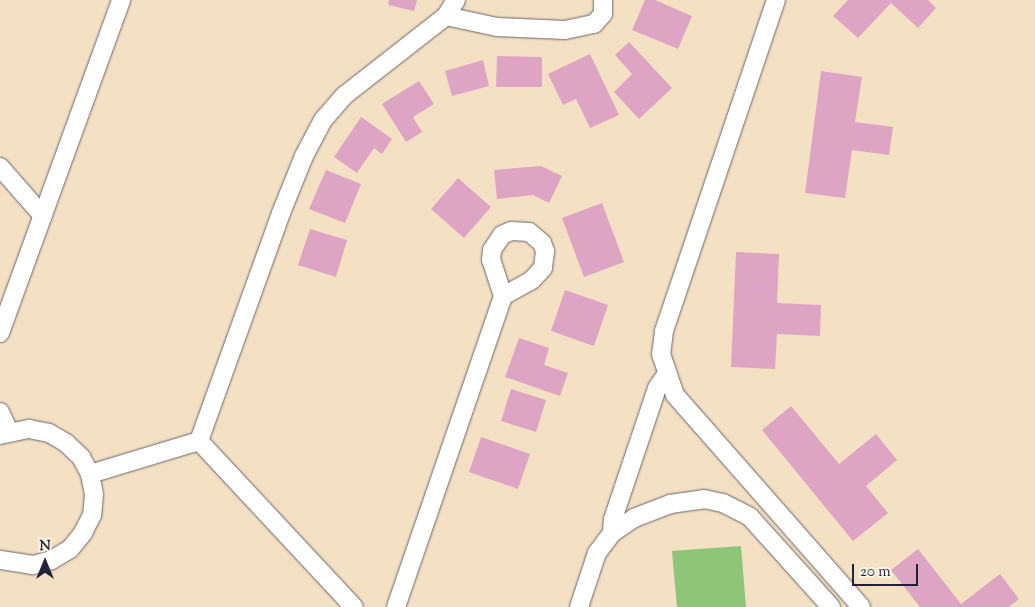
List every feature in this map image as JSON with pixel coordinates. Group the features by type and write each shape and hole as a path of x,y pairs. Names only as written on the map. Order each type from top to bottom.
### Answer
{"street":[{"path":"0,334 121,0"},
{"path":"199,441 281,213 304,156 323,120 345,95 446,16 456,0"},
{"path":"446,16 497,27 565,30 594,24 603,14 603,0"},
{"path":"776,0 664,330 661,354 666,375 675,395 861,607"},
{"path":"0,166 43,216"},
{"path":"396,607 503,296"},
{"path":"612,533 613,519 657,388 666,375"},
{"path":"0,412 5,433 29,429 54,436 81,457 90,474 94,494 92,515 83,533 70,549 52,560 32,565 0,560"},
{"path":"90,474 199,441"},
{"path":"199,441 354,607"},
{"path":"579,607 597,553 612,533 634,518 670,504 704,499 723,502 750,517 831,607"}],"green space":[{"path":"741,546 746,607 677,607 672,551"}],"building":[{"path":"389,0 417,0 414,11 388,5"},
{"path":"645,0 655,0 692,16 678,49 632,30"},
{"path":"848,0 928,0 936,8 918,28 891,3 858,38 833,16"},
{"path":"629,42 672,88 639,119 614,92 632,74 615,55"},
{"path":"590,54 619,115 590,128 576,99 563,105 548,74"},
{"path":"497,56 542,57 542,87 496,87"},
{"path":"483,60 489,86 452,96 445,71"},
{"path":"821,71 862,77 855,122 893,127 889,155 852,150 845,198 805,193"},
{"path":"419,81 434,104 413,117 422,132 406,142 382,104"},
{"path":"361,117 392,139 382,154 374,148 357,173 334,157"},
{"path":"541,166 562,176 549,203 533,195 497,199 494,170"},
{"path":"326,170 361,184 345,223 309,209"},
{"path":"458,178 491,207 464,238 431,209"},
{"path":"602,203 624,262 584,277 562,218"},
{"path":"310,229 347,240 336,277 298,265"},
{"path":"736,252 779,254 777,303 821,305 820,336 777,334 775,369 731,367"},
{"path":"565,290 608,305 594,346 551,331"},
{"path":"519,338 549,348 544,365 568,373 560,396 505,377"},
{"path":"511,389 546,400 536,432 501,421"},
{"path":"791,406 839,464 876,434 897,460 866,486 888,513 853,541 762,430"},
{"path":"481,437 530,454 518,489 469,472"},
{"path":"918,549 961,604 1000,574 1019,599 1009,607 920,607 891,570"}]}
